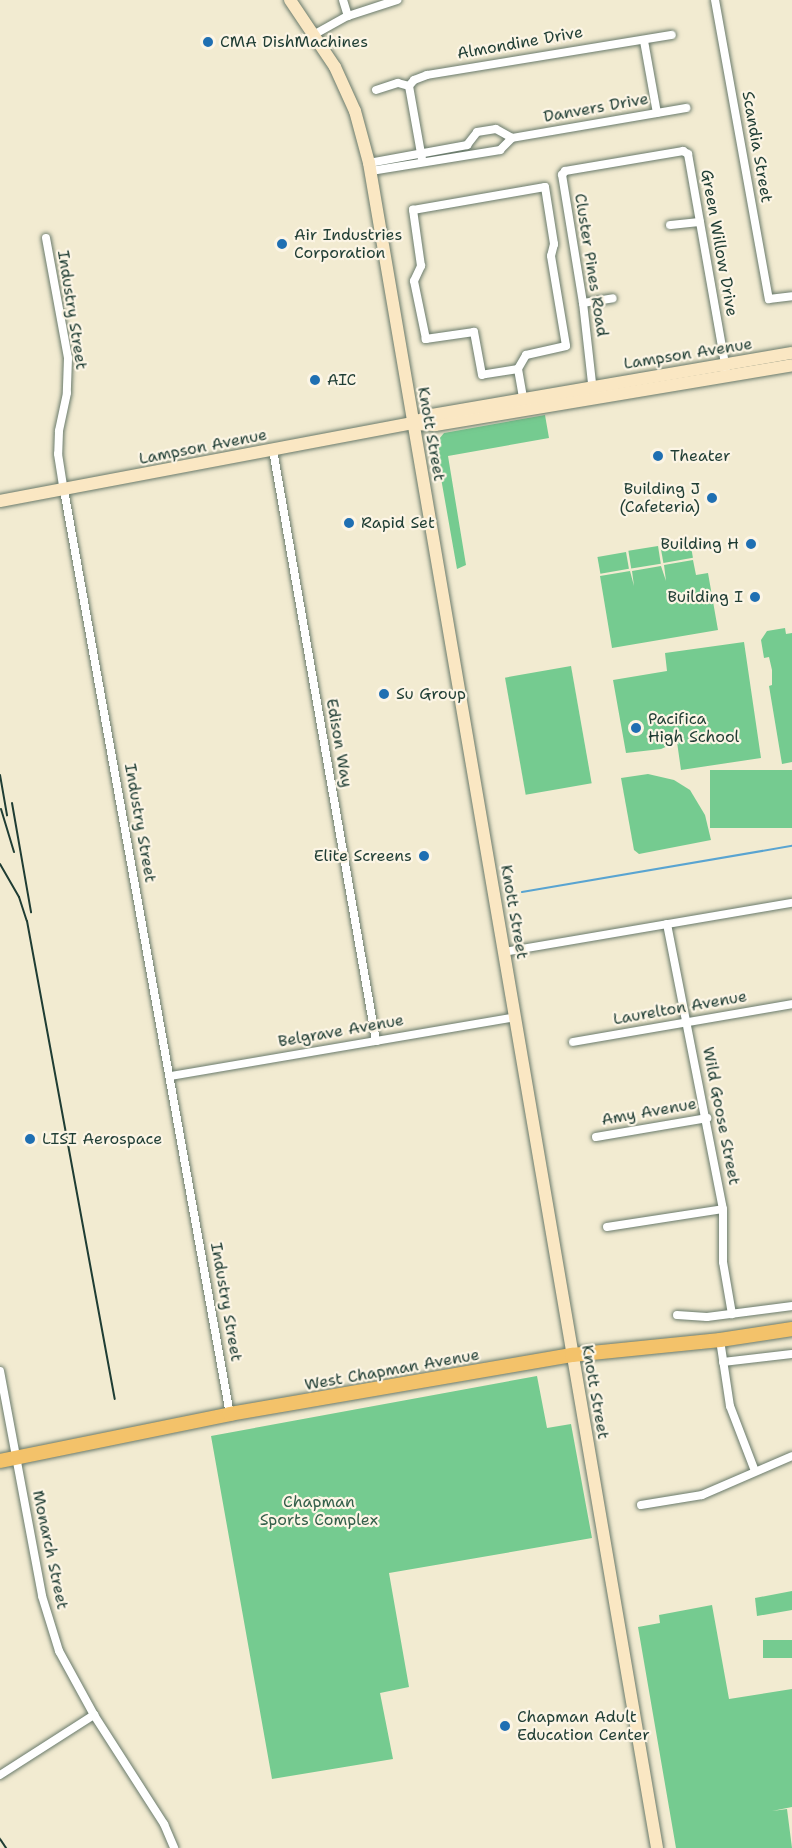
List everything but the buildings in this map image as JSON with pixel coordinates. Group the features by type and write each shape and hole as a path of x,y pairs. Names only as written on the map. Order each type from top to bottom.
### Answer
{"main road":[{"name":"Knott Street","path":"290,0 335,67 355,111 370,167 657,1848"},
{"name":"Lampson Avenue","path":"0,501 413,423 435,425 524,404 726,370 792,353"},
{"name":"Lampson Avenue","path":"726,370 792,365"},
{"name":"West Chapman Avenue","path":"0,1461 230,1414 572,1355 720,1340 792,1329"}],"street":[{"path":"343,0 348,16"},
{"path":"315,34 348,16 397,0"},
{"name":"Scandia Street","path":"715,0 769,299 792,296"},
{"name":"Almondine Drive","path":"376,90 398,83 409,86 414,80 427,75 630,40 644,41 672,34"},
{"path":"644,41 657,112"},
{"path":"409,86 422,158"},
{"name":"Danvers Drive","path":"370,167 422,158 500,150 512,138 686,108"},
{"name":"Danvers Drive","path":"422,158 467,145 477,132 496,129 512,138"},
{"path":"467,145 468,155"},
{"name":"Cluster Pines Road","path":"593,392 583,303 563,172 687,152"},
{"name":"Green Willow Drive","path":"687,152 726,370"},
{"path":"518,369 482,375 474,332 426,339 414,281 421,266 413,210 545,187 554,244 551,256 566,346 525,355 518,369 524,404"},
{"path":"670,225 700,222"},
{"name":"Industry Street","path":"46,238 68,358 67,393 58,431 58,454 230,1414"},
{"path":"583,303 613,298"},
{"name":"Edison Way","path":"273,450 376,1041"},
{"path":"504,952 792,903"},
{"name":"Wild Goose Street","path":"668,924 723,1209 723,1262 732,1314"},
{"name":"Laurelton Avenue","path":"573,1042 792,1004"},
{"name":"Belgrave Avenue","path":"171,1076 516,1017"},
{"name":"Amy Avenue","path":"596,1137 707,1118"},
{"path":"608,1227 723,1209"},
{"path":"677,1315 706,1317 792,1306"},
{"path":"720,1340 730,1406 756,1471"},
{"path":"723,1362 792,1354"},
{"name":"Monarch Street","path":"0,1371 44,1605 59,1651 94,1715 164,1824 174,1848"},
{"path":"641,1505 702,1495 792,1456"},
{"path":"0,1775 94,1715"}],"green space":[{"path":"545,415 549,438 448,456 466,565 457,569 435,444 444,433"},
{"path":"690,541 693,558 663,563 660,546"},
{"path":"658,546 661,564 631,568 628,551"},
{"path":"626,552 629,569 600,574 597,557"},
{"path":"693,560 696,575 708,573 718,630 612,648 600,576 630,571 634,586 632,571 661,566 666,581 664,565"},
{"path":"785,628 786,634 792,633 792,762 782,764 769,686 772,685 772,670 769,657 764,658 761,640 767,631"},
{"path":"744,642 761,758 681,770 677,742 661,749 626,753 613,680 667,671 665,653"},
{"path":"571,666 592,783 526,795 505,678"},
{"path":"710,770 792,770 792,828 710,828"},
{"path":"648,774 674,780 690,790 705,815 711,840 639,854 634,850 621,778"},
{"name":"Chapman Sports Complex","path":"537,1376 547,1428 571,1424 592,1538 389,1573 409,1687 380,1693 393,1759 272,1779 211,1436"},
{"path":"792,1591 792,1610 757,1616 755,1598"},
{"path":"712,1605 729,1699 792,1689 792,1807 772,1811 787,1809 792,1848 676,1848 638,1627 660,1623 659,1615"},
{"path":"763,1640 792,1640 792,1658 763,1658"}],"waterway":[{"path":"522,892 792,846"}],"railway":[{"path":"0,775 7,815"},
{"path":"12,803 31,912"},
{"path":"1,809 14,852"},
{"path":"0,864 19,897 27,921 115,1399"},
{"path":"0,1839 6,1848"}],"place":[{"name":"CMA DishMachines","path":"208,42"},
{"name":"Air Industries Corporation","path":"282,244"},
{"name":"AIC","path":"315,380"},
{"name":"Theater","path":"658,456"},
{"name":"Building J (Cafeteria)","path":"712,498"},
{"name":"Rapid Set","path":"349,523"},
{"name":"Building H","path":"751,544"},
{"name":"Building I","path":"755,597"},
{"name":"Su Group","path":"384,694"},
{"name":"Pacifica High School","path":"636,728"},
{"name":"Elite Screens","path":"424,856"},
{"name":"LISI Aerospace","path":"30,1139"},
{"name":"Chapman Adult Education Center","path":"505,1726"}]}
